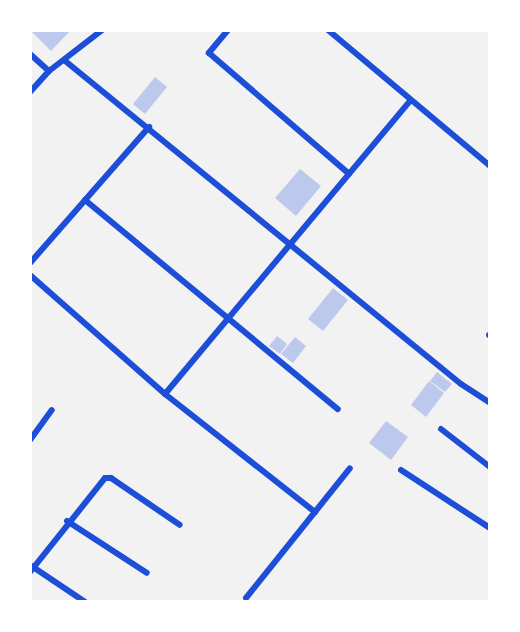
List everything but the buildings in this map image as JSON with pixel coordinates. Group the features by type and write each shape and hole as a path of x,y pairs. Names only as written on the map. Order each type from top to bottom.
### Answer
{"street":[{"path":"30,92 49,71 102,30"},
{"path":"228,30 209,53 350,174"},
{"path":"328,30 490,166"},
{"path":"30,54 49,71"},
{"path":"64,60 149,127 461,384 490,403"},
{"path":"165,394 411,100"},
{"path":"30,263 149,127"},
{"path":"85,200 338,409"},
{"path":"30,275 165,394 315,512"},
{"path":"30,440 52,410"},
{"path":"441,429 490,467"},
{"path":"246,598 350,468"},
{"path":"401,470 490,528"},
{"path":"85,602 31,568 105,477 111,478 180,525"},
{"path":"68,521 147,573"}]}
